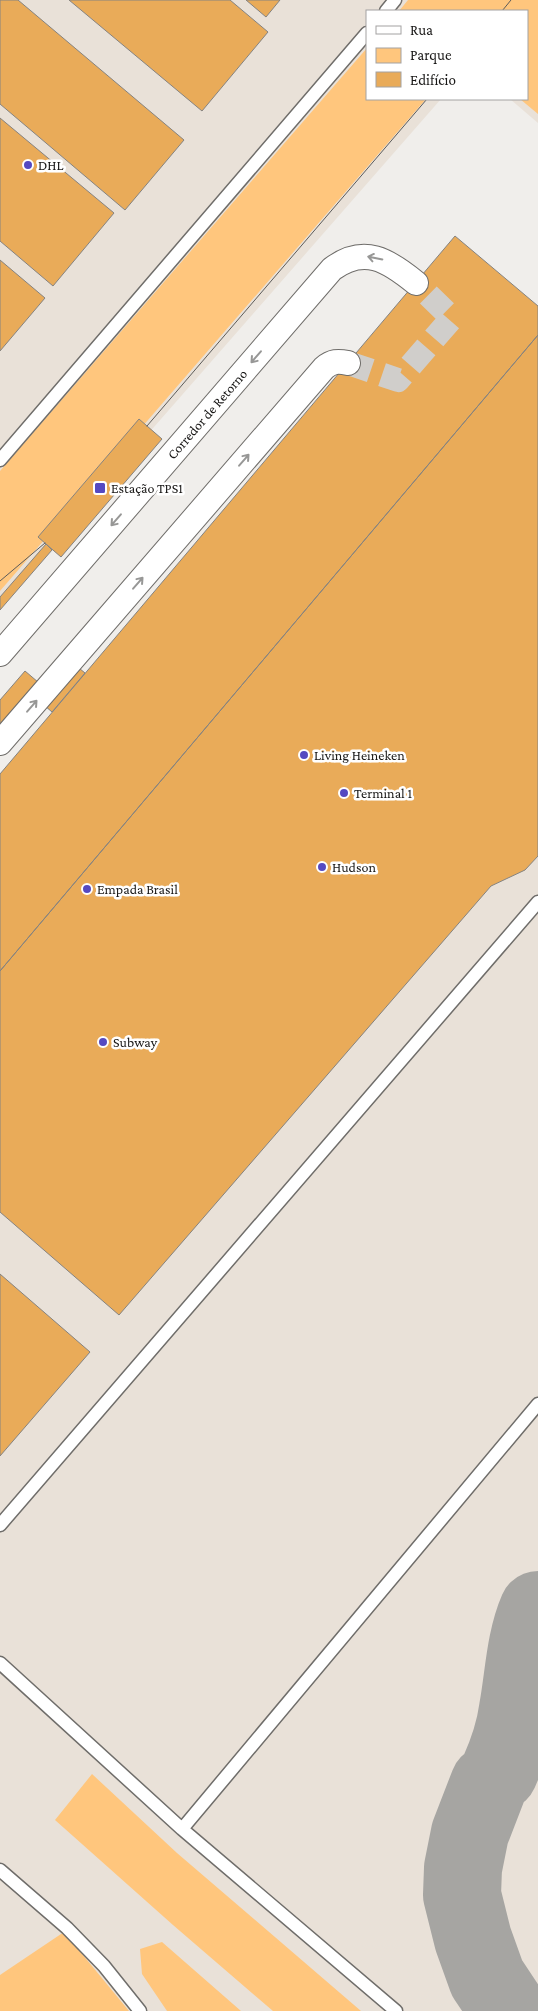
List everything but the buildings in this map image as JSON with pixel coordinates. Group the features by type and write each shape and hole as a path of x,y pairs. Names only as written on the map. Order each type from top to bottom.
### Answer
{"street":[{"name":"Corredor de Retorno","path":"0,654 332,269 343,260 363,256 385,260 416,283"},
{"path":"0,743 324,368 330,363 338,361 348,363"}],"lane":[{"path":"387,10 396,0"},
{"path":"0,460 366,34"},
{"path":"0,1525 538,902"},
{"path":"182,1829 538,1404"},
{"path":"0,1663 182,1829 396,2011"},
{"path":"0,1870 67,1928 104,1966 140,2011"}],"shaded area":[{"path":"0,0 538,0 538,123 511,100 528,100 528,10 366,10 366,100 440,100 0,603"},
{"path":"538,335 538,2011 0,2011 0,971"}],"green space":[{"path":"408,0 538,0 538,114 521,100 528,100 528,10 400,10"},
{"path":"366,49 366,100 425,100 0,591 0,471"},
{"path":"92,1774 177,1853 361,2011 273,2011 173,1925 55,1820"},
{"path":"64,1932 129,2011 0,2011 0,1975"},
{"path":"162,1942 241,2011 167,2011 142,1974 140,1949"}],"taxiway":[{"path":"499,1772 515,1725 530,1633 538,1610"},
{"path":"489,1784 470,1833 463,1868 462,1895 473,1939 487,1978 509,2011"}],"tunnel":[{"path":"348,363 398,380 452,318 416,283"}],"tram line":[{"path":"503,10 511,0"},
{"path":"147,426 426,100"},
{"path":"0,581 45,543"}],"place":[{"name":"DHL","path":"28,165"},
{"name":"Estação TPS1","path":"100,488"},
{"name":"Living Heineken","path":"304,755"},
{"name":"Terminal 1","path":"344,793"},
{"name":"Hudson","path":"322,867"},
{"name":"Empada Brasil","path":"87,889"},
{"name":"Subway","path":"103,1042"}]}
